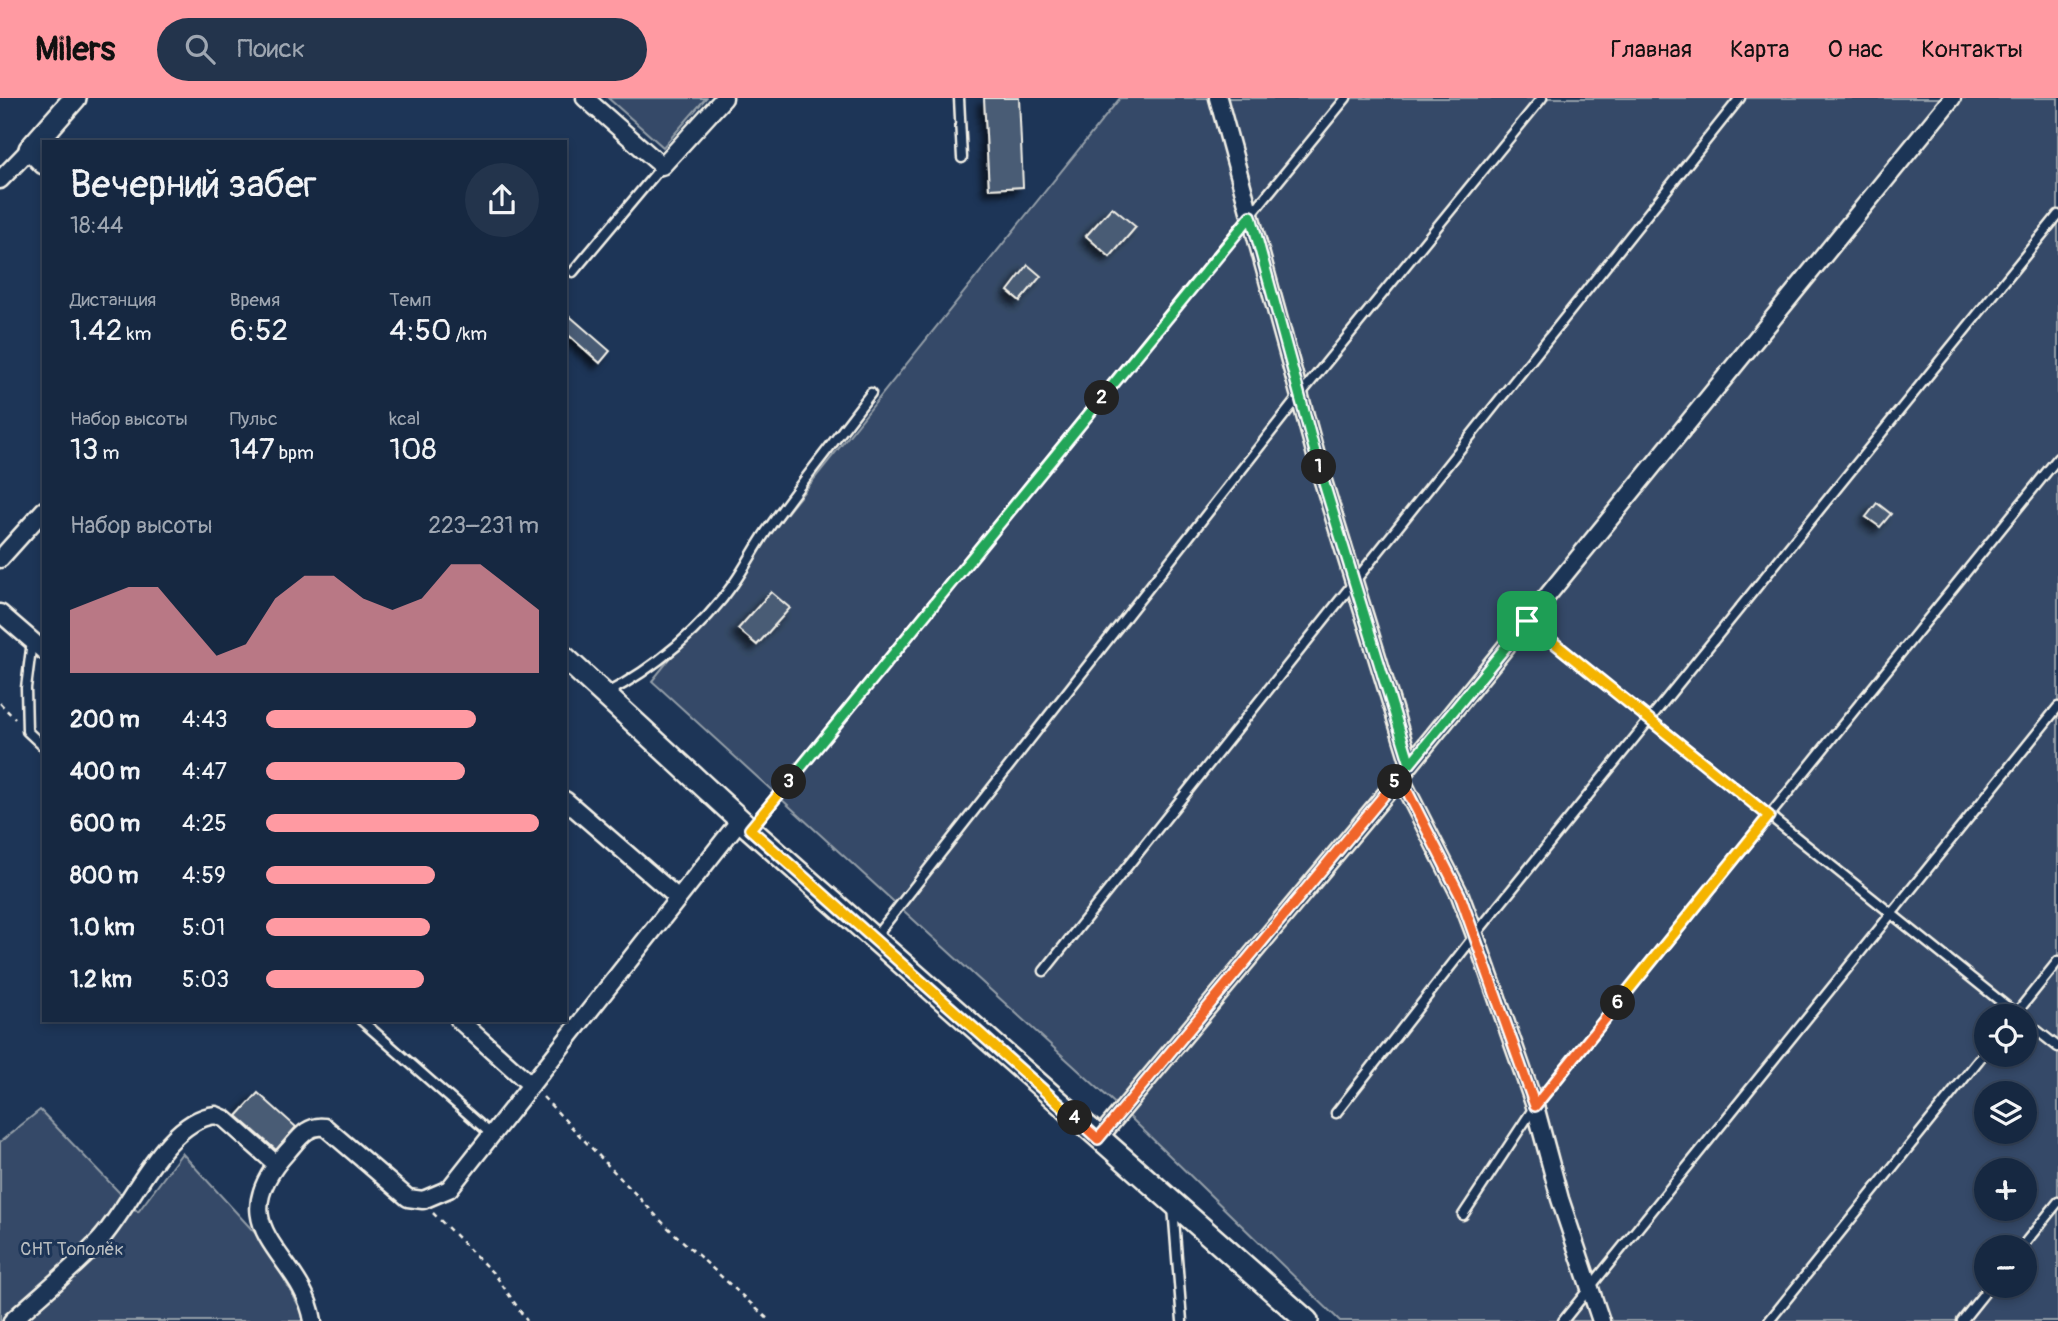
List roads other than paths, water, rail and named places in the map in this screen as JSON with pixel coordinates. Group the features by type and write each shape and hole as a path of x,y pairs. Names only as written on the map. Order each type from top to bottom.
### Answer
{"street":[{"path":"47,140 75,98"},
{"path":"585,98 662,166 723,98"},
{"path":"1218,98 1405,770 1475,935 1535,1106 1560,1199 1601,1321"},
{"path":"1098,1139 1405,770 1952,98"},
{"path":"0,180 37,156"},
{"path":"0,559 42,512"},
{"path":"0,613 38,646"},
{"path":"567,659 745,825 1307,1321"},
{"path":"567,802 678,898"},
{"path":"313,1321 308,1303 266,1233 260,1217 259,1199 264,1180 276,1164 306,1131 316,1125 325,1126 408,1198 423,1200 449,1189 678,898 745,825"},
{"path":"461,1022 531,1085"},
{"path":"12,1321 100,1240 167,1148 192,1122 216,1115 225,1119 276,1164"}],"lane":[{"path":"959,98 962,158"},
{"path":"745,825 1346,98"},
{"path":"874,939 1300,395 1542,98"},
{"path":"1044,971 1740,98"},
{"path":"573,272 662,166"},
{"path":"1336,1113 1648,719 2058,215"},
{"path":"605,694 629,682 709,613 733,585 769,527 871,393"},
{"path":"1463,1215 1535,1106 2058,458"},
{"path":"1527,621 2001,1004"},
{"path":"38,646 26,688 27,731 42,745"},
{"path":"1563,1321 2058,707"},
{"path":"2025,1004 2058,961"},
{"path":"363,1022 492,1135"},
{"path":"2037,1030 2058,1047"},
{"path":"1769,1321 1974,1066"},
{"path":"2031,1235 2058,1202"},
{"path":"1172,1204 1182,1321"},
{"path":"1962,1321 1980,1298"}],"park label":[{"name":"СНТ Тополёк","path":"72,1249"}]}
